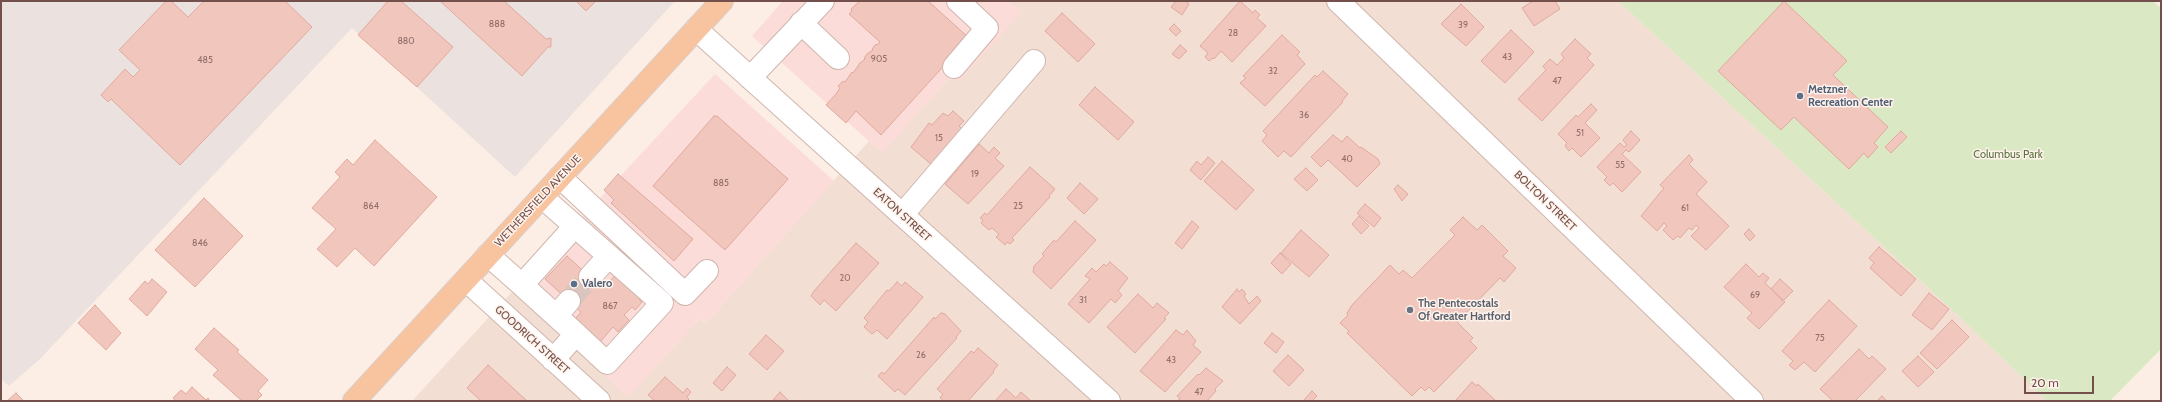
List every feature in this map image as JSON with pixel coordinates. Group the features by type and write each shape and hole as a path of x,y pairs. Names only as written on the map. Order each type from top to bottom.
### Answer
{"main road":[{"name":"WETHERSFIELD AVENUE","path":"354,401 722,1"}],"street":[{"path":"750,78 823,1"},
{"path":"954,67 987,28 958,1"},
{"name":"BOLTON STREET","path":"1338,1 1752,401"},
{"path":"802,23 838,58"},
{"name":"EATON STREET","path":"696,30 1109,401"},
{"path":"902,215 1034,60"},
{"path":"560,177 685,294 707,271"},
{"path":"488,255 522,285 562,309 576,334 607,363 662,303 542,197"},
{"path":"522,285 575,226"},
{"path":"590,277 609,256"},
{"name":"GOODRICH STREET","path":"466,280 599,401"},
{"path":"554,360 576,334"}],"shaded area":[{"path":"1,1 675,1 515,177 352,28 40,359 9,386 1,379"},
{"path":"783,1 1009,1 1022,13 961,79 953,74 882,153 752,36"},
{"path":"1009,1 1618,1 1950,308 2047,401 412,401 512,292 628,396 700,318 705,323 707,322 869,141 882,152 953,74 1022,13"},
{"path":"715,74 834,181 707,322 706,323 700,318 629,397 512,293"}],"green space":[{"name":"Columbus Park","path":"1618,1 2153,1 2161,8 2161,349 2110,401 2047,401 1950,308"}],"building":[{"path":"166,1 171,1 188,17 204,1 285,1 312,27 180,165 111,99 108,102 101,95 125,69 133,77 140,70 119,50"},
{"path":"388,1 401,1 453,47 417,87 358,35"},
{"path":"440,1 504,1 546,39 551,38 551,47 548,47 522,76"},
{"path":"576,1 596,1 586,11"},
{"path":"860,1 928,1 969,38 881,135 856,111 846,123 826,105 840,88 838,86 843,81 845,82 852,72 853,73 865,59 864,58 868,53 873,50 872,49 876,44 877,45 880,42 849,14 852,11 851,9"},
{"path":"1176,1 1185,1 1189,4 1182,15 1171,7"},
{"path":"1240,1 1253,13 1255,10 1260,15 1257,18 1266,26 1232,62 1221,51 1214,59 1213,58 1209,61 1205,57 1208,53 1200,46"},
{"path":"1533,1 1555,1 1560,9 1534,26 1522,8"},
{"name":"Metzner Recreation Center","path":"1784,1 1847,61 1833,75 1888,127 1874,143 1878,147 1868,158 1864,153 1849,169 1794,117 1781,130 1718,71"},
{"path":"1461,4 1484,27 1466,46 1441,24"},
{"path":"1062,13 1095,44 1078,62 1045,31"},
{"path":"1174,24 1181,31 1176,36 1169,29"},
{"path":"1511,30 1534,52 1505,83 1481,61"},
{"path":"1282,35 1300,52 1297,55 1305,64 1265,106 1240,83 1246,78 1243,76"},
{"path":"1575,39 1591,54 1587,58 1594,65 1542,121 1518,99 1546,70 1543,66 1550,59 1557,65 1564,58 1561,54"},
{"path":"1180,45 1187,51 1179,59 1172,54"},
{"path":"1323,71 1348,94 1342,101 1343,102 1291,157 1284,151 1278,157 1262,141 1267,135 1263,131 1315,75 1317,77"},
{"path":"1095,87 1134,122 1118,140 1079,105"},
{"path":"1591,104 1597,110 1585,123 1600,138 1581,157 1572,148 1569,151 1565,146 1567,143 1558,134 1576,115 1578,117"},
{"path":"953,111 964,121 959,126 964,131 933,166 911,147 929,123 932,125 943,113 948,116"},
{"path":"714,116 717,116 788,179 725,250 653,186"},
{"path":"1631,131 1640,140 1629,152 1626,150 1622,154 1641,172 1622,192 1613,183 1610,186 1604,180 1607,177 1597,167 1620,143 1624,147 1627,145 1623,140"},
{"path":"1901,131 1907,137 1891,153 1885,147"},
{"path":"1333,135 1342,142 1347,136 1360,148 1361,147 1378,159 1380,164 1357,187 1328,160 1321,167 1311,157"},
{"path":"375,140 437,197 374,266 355,248 337,267 317,249 336,229 312,208 340,177 335,172 347,159 353,165"},
{"path":"979,144 989,153 994,147 1000,153 995,158 1004,166 968,204 945,184"},
{"path":"1689,155 1693,160 1689,164 1707,182 1696,194 1729,226 1706,250 1691,236 1699,228 1696,225 1692,230 1689,228 1680,238 1678,236 1673,240 1663,230 1667,226 1664,223 1657,231 1641,216 1664,188 1660,185"},
{"path":"1208,157 1215,163 1201,180 1190,170 1197,161 1201,165"},
{"path":"1222,161 1254,190 1236,210 1204,181"},
{"path":"1030,167 1055,189 1049,196 1050,197 1012,238 1014,240 1010,244 1007,242 1005,245 996,237 999,234 992,228 989,230 981,223 983,220 980,218 985,213 987,215"},
{"path":"1306,168 1318,180 1307,191 1294,179"},
{"path":"618,174 693,239 674,261 611,203 614,200 604,190"},
{"path":"1080,183 1098,199 1084,214 1067,198"},
{"path":"1398,185 1408,194 1402,201 1394,189"},
{"path":"204,198 243,236 195,287 155,250"},
{"path":"1365,204 1381,218 1374,227 1357,213"},
{"path":"1359,216 1369,226 1361,234 1352,224"},
{"name":"The Pentecostals Of Greater Hartford","path":"1463,217 1477,230 1482,225 1508,251 1503,256 1516,268 1504,282 1500,278 1457,322 1473,338 1470,341 1477,348 1434,392 1429,387 1425,391 1421,387 1412,396 1347,333 1349,331 1340,323 1348,315 1347,313 1352,305 1390,265 1399,274 1403,270 1412,278 1455,235 1450,230"},
{"path":"1075,221 1096,240 1051,289 1033,272 1034,266 1044,256 1042,254 1054,240 1056,242"},
{"path":"1192,221 1199,227 1182,249 1175,243"},
{"path":"1749,229 1755,236 1750,241 1744,234"},
{"path":"1301,230 1329,255 1309,277 1281,253"},
{"path":"856,243 879,263 836,311 824,300 820,305 811,296"},
{"path":"1879,247 1916,279 1901,296 1870,268 1874,263 1869,258"},
{"path":"1280,253 1291,264 1282,274 1271,263"},
{"path":"567,256 603,289 618,272 644,294 639,299 642,302 635,310 632,307 624,315 629,320 618,332 613,327 600,342 575,319 581,312 545,279"},
{"path":"1110,262 1128,278 1118,291 1122,295 1115,303 1111,299 1089,323 1068,304 1090,279 1085,276 1092,268 1096,272 1104,264 1106,266"},
{"path":"1746,264 1759,277 1763,273 1769,278 1765,283 1785,302 1759,329 1747,318 1752,313 1724,287"},
{"path":"152,279 167,292 147,316 129,299 145,281 148,284"},
{"path":"1780,279 1793,291 1783,301 1771,289"},
{"path":"897,282 902,286 905,282 923,297 887,339 877,330 872,334 864,327 868,322 864,318 887,290 889,291"},
{"path":"1237,289 1239,292 1242,289 1246,294 1244,296 1249,304 1257,296 1261,301 1240,324 1222,307"},
{"path":"1929,293 1949,309 1932,330 1912,315"},
{"path":"1138,294 1153,308 1157,303 1169,313 1164,318 1166,319 1135,353 1107,327"},
{"path":"1829,300 1857,326 1815,372 1804,362 1795,370 1789,365 1793,361 1782,351"},
{"path":"95,305 121,333 106,350 78,323"},
{"path":"941,313 945,314 961,331 956,337 957,338 905,395 898,389 895,392 878,376 882,372 884,374 934,317 935,319"},
{"path":"1952,320 1969,337 1937,369 1920,353"},
{"path":"214,328 239,350 237,352 268,380 258,391 262,395 256,401 242,401 213,375 218,370 195,349"},
{"path":"1176,330 1183,335 1187,330 1196,341 1193,345 1201,352 1165,392 1140,371"},
{"path":"1272,333 1284,342 1276,353 1264,343"},
{"path":"766,335 784,351 767,370 749,354"},
{"path":"978,348 998,365 993,371 994,372 968,401 944,401 940,398 943,394 937,389 971,351 974,353"},
{"path":"1859,349 1869,359 1872,356 1886,369 1855,401 1833,401 1820,389"},
{"path":"1288,355 1304,370 1289,386 1273,371"},
{"path":"1918,356 1934,372 1918,387 1902,371"},
{"path":"488,365 527,401 481,401 467,388"},
{"path":"727,367 736,375 722,391 713,383"},
{"path":"1206,368 1223,381 1215,389 1216,391 1207,401 1178,401 1180,398 1177,396 1198,374 1199,375"},
{"path":"665,377 683,393 687,388 691,392 687,397 689,399 687,401 655,401 648,395"},
{"path":"1472,382 1477,386 1478,384 1496,401 1457,401 1456,400"},
{"path":"192,387 206,400 208,398 210,401 176,401 173,398 181,390 186,394"},
{"path":"1006,389 1016,398 1021,392 1031,401 995,401"},
{"path":"1312,391 1317,396 1312,401 1303,401"},
{"path":"780,392 788,400 787,401 773,400"},
{"path":"16,393 24,401 7,401"},
{"path":"1882,396 1887,401 1877,401"}],"tunnel":[{"path":"569,301 590,277"}],"place":[{"name":"Metzner Recreation Center","path":"1800,96"},
{"name":"Valero","path":"574,284"},
{"name":"The Pentecostals Of Greater Hartford","path":"1410,310"}]}
